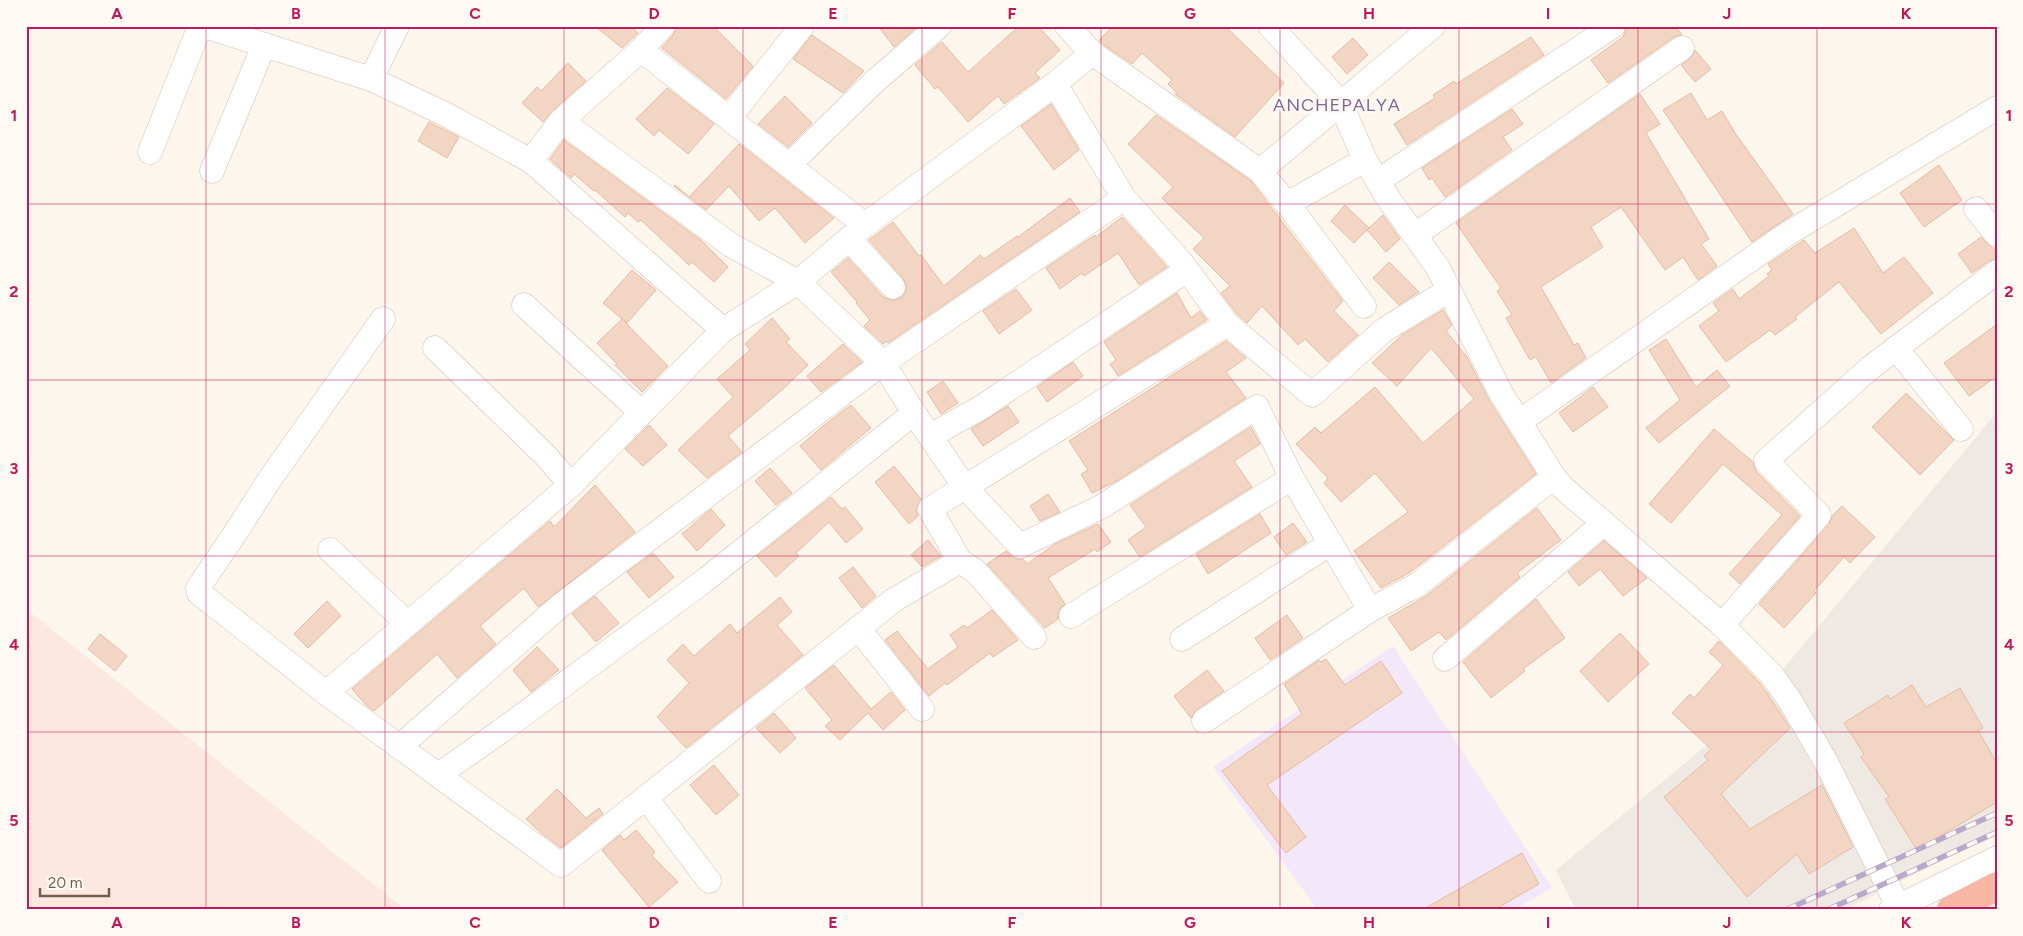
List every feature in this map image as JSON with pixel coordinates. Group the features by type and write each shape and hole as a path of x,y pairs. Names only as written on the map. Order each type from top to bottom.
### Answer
{"highway":[{"path":"1951,910 1997,886"}],"street":[{"path":"150,152 200,26"},
{"path":"205,26 371,79 447,115 531,161 723,330"},
{"path":"371,79 397,26"},
{"path":"531,161 561,121 640,50 662,26"},
{"path":"729,118 802,26"},
{"path":"789,165 874,82 939,26"},
{"path":"1067,26 1092,53 1260,171 1364,306"},
{"path":"1270,26 1340,102 1365,160 1438,268 1502,395 1554,477 1562,487 1722,625 1771,674 1789,699 1826,762 1894,908 1997,858"},
{"path":"1378,181 1613,26"},
{"path":"1260,171 1430,27"},
{"path":"212,170 264,45"},
{"path":"1415,235 1682,48"},
{"path":"640,50 789,165 857,232 893,287"},
{"path":"326,693 571,485 723,330 798,282 857,232 1055,84 1092,53"},
{"path":"1055,84 1124,198 1187,270 1227,324 1312,395 1384,330 1449,290"},
{"path":"1519,422 1787,234 1997,108"},
{"path":"561,121 731,244 798,282 883,363 914,413 964,486 1020,546 1101,506 1257,406 1292,478 1370,610"},
{"path":"1287,204 1365,160"},
{"path":"399,747 561,605 883,363 1124,198"},
{"path":"1976,209 1997,235"},
{"path":"930,436 982,407 1187,270"},
{"path":"1722,625 1819,515 1766,461 1870,368 1997,272"},
{"path":"524,305 642,412"},
{"path":"383,319 270,479 198,588 199,593 326,693 561,866 894,600 960,561"},
{"path":"1034,637 975,571 960,561 930,509 964,486 1227,324"},
{"path":"435,348 546,456 571,485"},
{"path":"1896,348 1961,428"},
{"path":"438,775 501,731 704,581 914,413"},
{"path":"1204,721 1370,610 1417,585 1554,477"},
{"path":"1070,616 1292,478"},
{"path":"1445,659 1604,523"},
{"path":"1182,640 1332,543"},
{"path":"330,550 408,624"},
{"path":"858,628 922,709"},
{"path":"647,798 709,880"}],"shaded area":[{"path":"1997,412 1997,833 1844,910 1576,910 1556,870 1749,710"},
{"path":"26,609 406,910 26,910"},
{"path":"1393,646 1552,888 1513,910 1318,910 1213,767"}],"building":[{"path":"595,26 631,26 638,33 622,48"},
{"path":"677,26 713,26 753,66 726,99 662,48 673,35"},
{"path":"878,26 918,26 894,47"},
{"path":"1019,26 1038,26 1060,50 1035,73 1040,78 1004,104 998,96 968,122 938,87 935,89 915,65 942,42 968,72"},
{"path":"1113,26 1225,26 1284,83 1235,137 1175,94 1177,93 1168,84 1172,80 1142,53 1132,64 1104,45 1099,40"},
{"path":"1630,26 1675,26 1682,35 1674,37 1608,83 1591,60 1623,37 1626,29"},
{"path":"812,35 864,71 843,93 793,59"},
{"path":"1531,37 1544,55 1407,145 1394,124 1435,98 1433,95 1454,81 1456,84"},
{"path":"1353,38 1368,55 1347,74 1332,57"},
{"path":"1695,50 1711,69 1695,82 1681,65 1690,59"},
{"path":"568,63 586,81 552,111 543,122 522,103 537,87 541,91"},
{"path":"667,88 714,124 688,154 659,130 654,136 636,119"},
{"path":"1691,93 1707,120 1722,111 1735,133 1793,214 1752,242 1663,110"},
{"path":"1640,94 1660,124 1646,133 1709,239 1701,244 1717,266 1698,280 1683,257 1665,270 1621,207 1591,227 1603,247 1541,287 1574,345 1578,343 1586,358 1551,383 1536,357 1530,360 1506,318 1512,315 1497,291 1501,288 1456,223"},
{"path":"785,96 812,123 788,147 758,124"},
{"path":"1051,104 1079,150 1054,170 1021,126"},
{"path":"1512,109 1523,124 1503,137 1512,150 1445,197 1432,178 1429,180 1422,168"},
{"path":"1156,115 1251,181 1343,301 1334,311 1358,335 1328,362 1305,339 1298,345 1262,306 1247,323 1237,314 1221,293 1230,286 1193,249 1204,238 1162,198 1173,187 1128,144"},
{"path":"429,122 459,137 447,158 418,141"},
{"path":"564,140 702,241 728,267 714,282 692,262 689,265 641,220 638,222 628,213 625,217 574,174 571,178 550,159"},
{"path":"739,144 834,218 805,243 775,208 759,221 729,186 706,210 674,186 689,197"},
{"path":"1939,165 1962,200 1924,227 1900,193"},
{"path":"1070,198 1080,212 888,343 886,341 883,344 864,326 870,320 831,272 848,258 883,297 895,300 902,297 906,291 903,278 869,240 893,222 944,286 980,255 984,259 1018,237"},
{"path":"1345,205 1369,228 1354,243 1331,221"},
{"path":"1383,215 1400,239 1386,252 1367,230"},
{"path":"1122,217 1167,267 1139,285 1118,253 1084,276 1082,273 1060,289 1046,268 1095,235 1096,237"},
{"path":"1854,228 1883,273 1904,257 1933,293 1881,334 1839,282 1795,317 1797,319 1775,335 1770,330 1726,362 1699,326 1719,311 1713,303 1733,289 1739,299 1769,276 1767,274 1772,270 1768,264 1804,240 1815,253"},
{"path":"1981,237 1997,252 1997,258 1989,261 1972,273 1958,254"},
{"path":"1389,262 1419,292 1399,305 1373,278"},
{"path":"632,270 656,290 627,323 603,303"},
{"path":"1016,289 1032,310 999,334 983,311"},
{"path":"1177,293 1191,318 1200,311 1207,320 1118,376 1110,364 1116,360 1104,342"},
{"path":"1443,310 1452,325 1446,331 1467,357 1490,402 1536,474 1409,573 1381,588 1354,551 1408,512 1375,473 1341,502 1324,483 1328,478 1296,444 1315,427 1321,433 1375,387 1423,443 1474,399 1431,348 1397,386 1372,363 1402,335"},
{"path":"772,318 790,339 786,342 808,365 728,436 742,452 707,478 678,450 733,397 717,379 750,350 745,344"},
{"path":"622,319 668,366 642,392 615,365 617,364 597,343"},
{"path":"1997,324 1997,376 1969,396 1944,363"},
{"path":"1666,339 1696,387 1717,370 1730,386 1659,443 1646,428 1680,400 1649,350"},
{"path":"1226,341 1246,358 1226,372 1246,398 1115,482 1092,493 1081,474 1088,470 1069,441"},
{"path":"843,344 862,362 821,392 807,376"},
{"path":"1073,362 1083,376 1047,402 1037,387"},
{"path":"943,381 958,403 941,414 927,392"},
{"path":"1593,387 1608,407 1573,432 1559,413"},
{"path":"1906,393 1954,440 1920,475 1872,427"},
{"path":"851,405 871,428 821,470 800,446"},
{"path":"1008,406 1019,422 983,446 971,429"},
{"path":"649,425 667,445 643,466 625,449"},
{"path":"1251,427 1260,444 1234,461 1252,487 1140,557 1128,540 1146,527 1130,505"},
{"path":"1714,429 1753,462 1756,471 1800,516 1740,584 1729,574 1782,515 1723,464 1671,523 1649,504"},
{"path":"894,466 921,499 916,509 918,516 909,524 875,482"},
{"path":"770,468 792,493 776,505 755,481"},
{"path":"595,485 635,532 538,607 524,588 480,626 496,644 457,678 437,654 374,711 367,706 352,689 550,521 554,527"},
{"path":"1048,494 1060,512 1040,521 1030,506"},
{"path":"831,497 842,509 845,507 863,529 846,543 829,522 796,553 799,556 776,577 757,556"},
{"path":"1842,506 1875,537 1850,563 1844,557 1814,591 1816,593 1784,628 1759,604 1829,524 1832,516"},
{"path":"1537,508 1561,540 1517,573 1520,577 1446,640 1439,632 1411,651 1388,618 1426,596"},
{"path":"711,509 725,525 697,551 682,534"},
{"path":"1260,514 1271,533 1208,574 1196,554"},
{"path":"1293,523 1307,542 1286,555 1274,537"},
{"path":"1098,524 1111,542 1097,552 1095,549 1048,578 1065,604 1059,610 1058,619 1045,628 987,564 1006,551 1017,559 1023,559 1027,564 1055,544"},
{"path":"928,540 941,556 922,567 911,555"},
{"path":"1604,541 1647,578 1623,596 1600,569 1579,586 1568,572"},
{"path":"653,553 674,577 649,598 627,572"},
{"path":"853,567 876,596 862,608 839,578"},
{"path":"595,596 619,623 596,642 572,614"},
{"path":"780,597 792,612 777,625 803,655 686,748 657,717 689,683 667,660 683,644 694,656 730,624 737,633"},
{"path":"1536,599 1565,638 1523,669 1525,671 1491,698 1463,662"},
{"path":"327,601 341,616 308,648 294,634"},
{"path":"992,610 1018,640 993,657 990,653 929,696 885,640 897,631 928,669 958,647 950,635 964,625 967,628"},
{"path":"1287,615 1303,638 1270,660 1255,638"},
{"path":"1620,633 1649,664 1608,702 1580,671"},
{"path":"100,634 127,656 115,671 88,649"},
{"path":"1719,641 1760,683 1790,728 1721,794 1750,829 1822,785 1853,847 1809,874 1797,854 1747,897 1664,797 1708,760 1704,756 1711,749 1672,713 1690,694 1694,698 1723,665 1709,652"},
{"path":"537,647 559,670 531,692 513,670"},
{"path":"1326,659 1345,685 1381,661 1402,693 1267,785 1306,837 1286,853 1222,771 1302,714 1284,684 1319,660 1321,662"},
{"path":"834,665 871,709 891,692 905,710 883,730 868,713 840,740 825,726 832,720 805,688"},
{"path":"1207,670 1224,691 1196,710 1191,718 1174,696"},
{"path":"1912,685 1926,707 1960,688 1983,728 1978,730 1997,764 1997,802 1917,850 1885,799 1889,797 1861,757 1864,754 1844,723 1888,695 1890,699"},
{"path":"774,713 796,738 780,753 756,728"},
{"path":"714,765 739,795 716,815 690,785"},
{"path":"557,789 586,818 599,808 603,814 561,848 526,819"},
{"path":"636,830 655,852 652,856 678,882 649,907 602,850 620,835 624,840"},
{"path":"1522,853 1539,884 1494,910 1422,910"}],"railway":[{"path":"1786,910 1997,813"},
{"path":"1827,910 1997,832"}],"district":[{"name":"ANCHEPALYA","path":"1337,105"}]}
